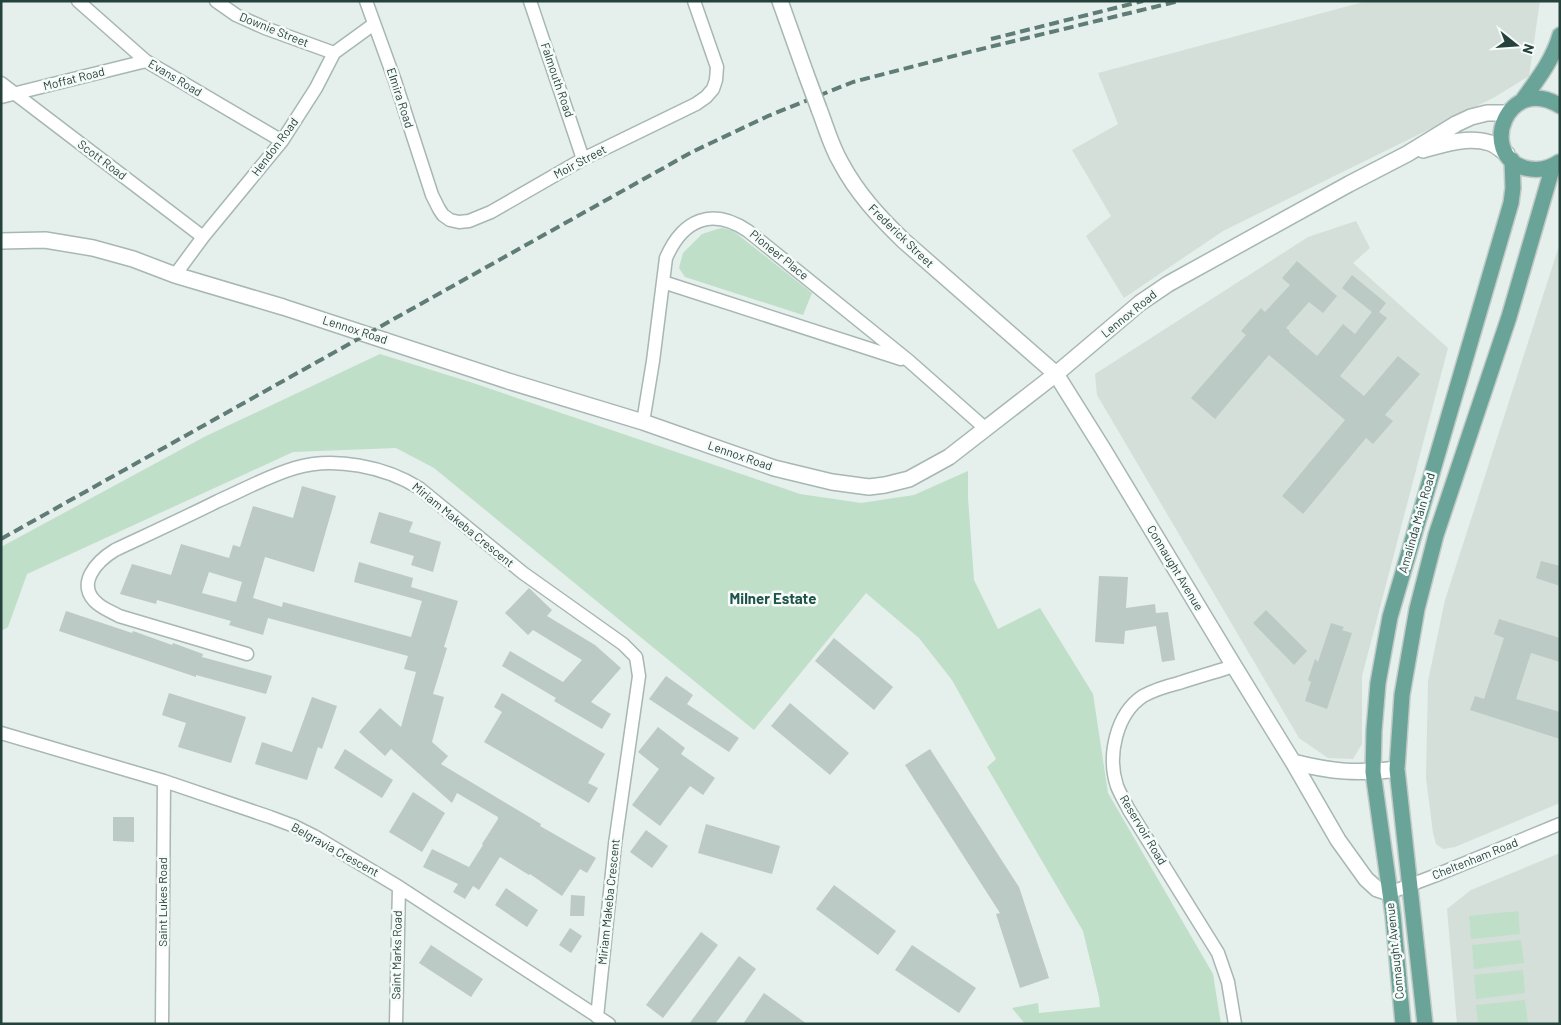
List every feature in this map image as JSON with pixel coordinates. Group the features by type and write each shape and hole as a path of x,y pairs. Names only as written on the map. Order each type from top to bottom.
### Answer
{"main road":[{"path":"1522,101 1547,67 1560,34"},
{"path":"1508,113 1522,101 1532,98 1542,98 1560,106"},
{"name":"Amalinda Main Road","path":"1508,113 1501,133 1502,144 1510,157 1521,166 1532,170 1543,169 1556,163"},
{"name":"Amalinda Main Road","path":"1389,893 1373,772 1378,683 1390,617 1511,203 1513,188 1510,157"},
{"name":"Amalinda Main Road","path":"1411,885 1397,769 1402,695 1417,608 1436,535 1510,317 1556,163"},
{"name":"Connaught Avenue","path":"1411,885 1425,1024"},
{"name":"Connaught Avenue","path":"1389,893 1393,914 1403,1024"}],"street":[{"name":"Evans Road","path":"78,1 146,61 282,141"},
{"name":"Downie Street","path":"216,1 236,16 334,53"},
{"name":"Elmira Road","path":"366,1 395,81 432,195"},
{"name":"Falmouth Road","path":"530,1 583,159"},
{"name":"Moir Street","path":"432,195 443,215 450,220 469,221 491,212 583,159 696,104 706,97 716,80 717,67 694,1"},
{"name":"Frederick Street","path":"780,1 832,145 863,197 880,218 904,241 1056,374"},
{"name":"Hendon Road","path":"175,274 282,141 316,88 334,53 374,24"},
{"name":"Moffat Road","path":"1,96 146,61"},
{"name":"Scott Road","path":"1,83 203,237"},
{"name":"Lennox Road","path":"1,240 45,240 84,246 133,259 508,382 643,422 774,468 832,482 869,487 909,479 949,457 1056,374 1154,292 1349,184 1408,154 1463,120 1487,114 1508,113"},
{"name":"Lennox Road","path":"1408,154 1444,144 1465,140 1478,140 1492,144 1510,157"},
{"name":"Pioneer Place","path":"643,422 666,258 679,234 689,226 702,220 715,218 728,220 748,230 909,361 986,429"},
{"name":"Pioneer Place","path":"662,282 909,361"},
{"name":"Connaught Avenue","path":"1056,374 1293,762 1338,840 1366,879 1377,889 1389,893"},
{"name":"Miriam Makeba Crescent","path":"247,654 119,616 97,604 90,596 88,587 89,576 103,557 115,550 267,479 295,468 312,464 334,464 379,470 405,479 420,488 522,573 623,644 636,657 640,676 615,844 597,1017"},
{"name":"Reservoir Road","path":"1234,666 1160,688 1144,695 1132,704 1122,719 1116,738 1113,765 1117,786 1129,810 1218,954 1228,982 1235,1024"},
{"name":"Belgravia Crescent","path":"1,733 164,781 294,826 399,887 609,1024"},
{"path":"1293,762 1331,770 1358,773 1397,769"},
{"name":"Saint Lukes Road","path":"162,1024 164,781"},
{"name":"Cheltenham Road","path":"1389,893 1560,824"},
{"name":"Saint Marks Road","path":"396,1024 399,887"}],"shaded area":[{"path":"1367,1 1540,1 1529,76 1495,97 1223,231 1124,298 1086,236 1111,216 1072,150 1118,124 1098,73"},
{"path":"1356,221 1370,248 1353,263 1448,348 1362,676 1362,744 1353,759 1328,758 1299,738 1097,395 1095,374 1308,237"},
{"path":"1560,243 1560,803 1455,847 1443,849 1436,844 1433,833 1426,778 1428,681 1445,600"},
{"path":"1560,853 1560,1024 1457,1024 1447,909 1471,890"}],"green space":[{"path":"721,228 732,230 812,293 803,315 685,277 679,268 683,253 702,234"},
{"path":"380,354 470,382 800,494 861,503 914,495 968,471 974,580 998,629 1040,608 1093,694 1108,793 1213,974 1221,1024 1025,1024 1012,1008 1038,1003 1039,1013 1100,1007 1083,931 987,767 996,759 952,680 919,638 866,593 754,730 434,468 396,448 293,452 27,574 8,627 1,631 1,547 206,436"},
{"path":"1518,911 1520,934 1471,939 1469,916"},
{"path":"1521,940 1524,963 1474,969 1472,945"},
{"path":"1523,970 1525,993 1476,999 1474,975"},
{"path":"1525,1000 1528,1023 1478,1024 1476,1005"}],"building":[{"path":"1297,261 1337,296 1323,313 1309,302 1286,328 1289,332 1317,356 1343,324 1355,334 1372,312 1342,288 1352,275 1386,303 1379,312 1387,318 1340,376 1364,396 1398,356 1420,374 1385,415 1393,421 1373,444 1366,438 1303,514 1282,496 1345,420 1269,355 1215,419 1191,398 1246,335 1241,331 1261,308 1265,312 1290,285 1282,278"},
{"path":"302,486 336,496 314,572 265,557 253,598 282,607 283,602 411,637 422,601 354,582 359,562 413,578 411,587 458,601 444,647 447,648 433,694 444,697 432,742 448,756 441,764 541,824 540,826 596,858 587,873 580,869 562,896 530,874 500,857 479,890 473,886 465,899 453,892 458,884 423,867 432,849 469,867 498,817 457,793 452,803 391,749 385,756 359,732 380,708 401,727 416,672 404,669 408,656 268,618 263,635 229,625 231,621 157,600 156,604 120,594 132,564 171,575 181,544 229,558 233,545 240,547 253,506 293,518","holes":["209,572 242,582 236,602 202,593"]},
{"path":"379,512 413,522 409,532 441,542 433,572 411,565 414,556 370,543"},
{"path":"1541,561 1560,566 1560,586 1536,578"},
{"path":"1099,576 1128,577 1126,608 1155,604 1156,613 1168,612 1175,660 1162,662 1156,626 1125,631 1124,644 1095,642"},
{"path":"529,588 552,610 547,616 595,645 621,668 591,702 611,714 602,729 554,701 556,698 502,666 510,651 563,682 582,660 533,630 528,635 505,613"},
{"path":"1266,610 1307,651 1294,665 1253,623"},
{"path":"66,611 172,645 173,643 203,654 202,657 272,676 266,694 196,675 196,677 59,631"},
{"path":"1499,619 1560,638 1560,662 1531,653 1516,699 1560,712 1560,739 1470,710 1475,696 1484,699 1504,638 1494,634"},
{"path":"1331,623 1344,627 1342,630 1352,633 1327,709 1305,701 1311,682 1308,680 1315,659 1318,662"},
{"path":"834,638 893,687 874,710 815,661"},
{"path":"666,676 693,695 687,704 739,738 729,752 649,699"},
{"path":"169,693 246,717 231,763 178,747 186,723 162,715"},
{"path":"502,693 605,754 588,783 598,788 589,803 484,742 502,712 494,707"},
{"path":"312,697 337,706 322,749 318,747 307,780 255,764 262,742 292,752"},
{"path":"790,703 849,753 830,775 771,726"},
{"path":"658,727 685,748 681,754 715,778 703,795 690,786 660,826 632,805 659,769 638,752"},
{"path":"345,749 393,780 382,798 334,768"},
{"path":"930,749 1019,887 1049,978 1020,988 996,914 1000,913 905,765"},
{"path":"413,792 445,813 422,852 389,832"},
{"path":"113,817 134,817 134,842 113,841"},
{"path":"706,824 780,846 772,874 698,853"},
{"path":"646,830 668,846 652,868 630,852"},
{"path":"834,885 896,931 878,955 816,909"},
{"path":"506,888 538,910 527,927 495,905"},
{"path":"571,895 585,896 584,916 570,916"},
{"path":"570,928 582,936 571,953 559,945"},
{"path":"701,932 718,945 663,1018 646,1005"},
{"path":"431,945 483,979 471,997 419,963"},
{"path":"912,945 976,988 959,1013 895,970"},
{"path":"739,956 756,969 715,1024 689,1024"},
{"path":"764,993 807,1024 743,1024"}],"railway":[{"path":"991,39 1143,1"},
{"path":"1,539 692,152 768,116 853,82 1179,1"}],"district":[{"name":"Milner Estate","path":"773,599"}]}
